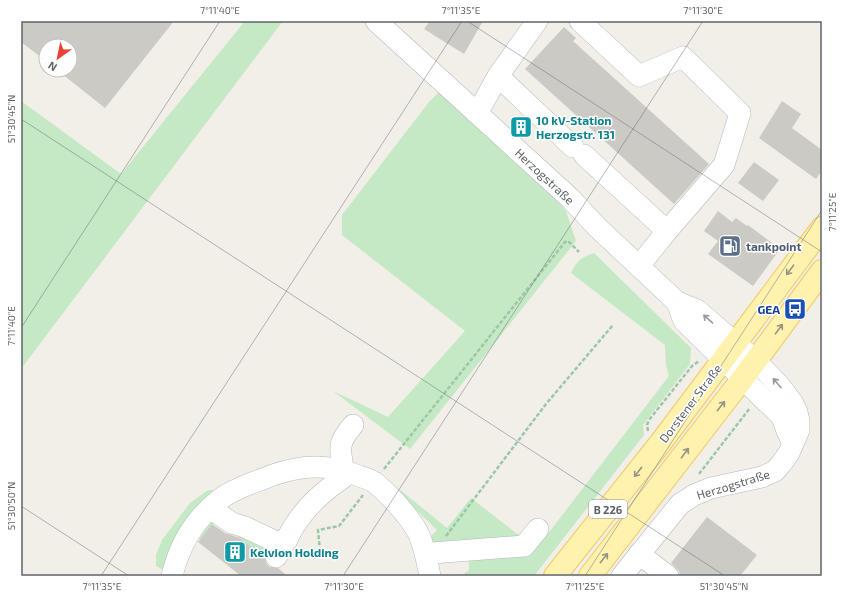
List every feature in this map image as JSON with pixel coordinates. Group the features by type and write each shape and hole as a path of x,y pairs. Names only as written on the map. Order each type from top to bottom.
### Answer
{"main road":[{"name":"Dorstener Straße","path":"555,576 662,441 822,228"},
{"name":"B 226","path":"590,576 756,361 822,271"}],"street":[{"name":"Herzogstraße","path":"376,21 570,198 598,228 677,302 684,321 729,351 756,361 780,386 795,407 799,421 799,430 785,458 775,471 762,477 711,488 694,495 680,504 622,576"},
{"path":"475,112 483,102 498,76 537,21"},
{"path":"580,21 639,76 683,57 740,113 724,165 639,266"},
{"path":"498,76 667,231"},
{"name":"Herzogstraße","path":"729,351 743,378 782,417 793,443"},
{"path":"276,557 306,510 322,493 344,477 339,449 343,436 353,425"},
{"path":"172,576 186,539 198,519 219,499 244,486 271,475 299,468 316,466 332,467 343,470 374,482 387,493 405,512 429,554 430,576"},
{"path":"210,508 232,523 245,527 276,542 287,540"},
{"path":"429,554 524,546 538,529"},
{"path":"640,554 668,576"}],"path":[{"path":"320,551 318,530 339,526 565,242 568,241 579,252"},
{"path":"429,554 546,404 612,325"},
{"path":"665,400 668,403"},
{"path":"694,495 696,479 752,405"},
{"path":"742,411 746,414"}],"green space":[{"path":"245,21 283,21 21,369 21,101 121,174"},
{"path":"441,90 538,180 566,211 576,241 410,449 333,391 388,417 465,331 342,235 342,215 429,102"},
{"path":"594,253 691,348 690,364 643,425 644,435 534,576 461,576 469,570 468,547 437,552 428,539 437,530 399,493 399,489 447,528 471,498 525,540 547,535 669,376 666,365 665,345 571,273 575,265 580,260"},
{"path":"208,490 217,490 207,504 275,545 268,560 235,534 231,535 214,522 200,539 192,539 166,571 156,566 156,555 162,540 190,503"}],"building":[{"path":"21,21 174,21 105,108 67,78 78,78 78,38 38,38 38,55 21,42"},
{"path":"430,21 483,21 464,54 424,29"},
{"path":"564,27 576,38 573,41 709,164 674,204 525,69"},
{"path":"782,101 801,114 792,128 822,150 822,171 816,179 759,138"},
{"path":"754,162 779,180 763,201 738,183"},
{"path":"718,211 732,222 736,218 747,226 748,225 780,249 753,286 708,254 718,241 704,231"},
{"path":"707,517 757,555 740,576 680,576 679,571 671,563"},
{"name":"Kelvion Holding","path":"212,524 225,533 240,538 264,557 269,567 278,568 287,576 241,576 198,542"}],"place":[{"name":"10 kV-Station Herzogstr. 131","path":"521,127"},
{"name":"tankpoint","path":"730,246"},
{"name":"GEA","path":"795,309"},
{"name":"Kelvion Holding","path":"235,552"}]}
